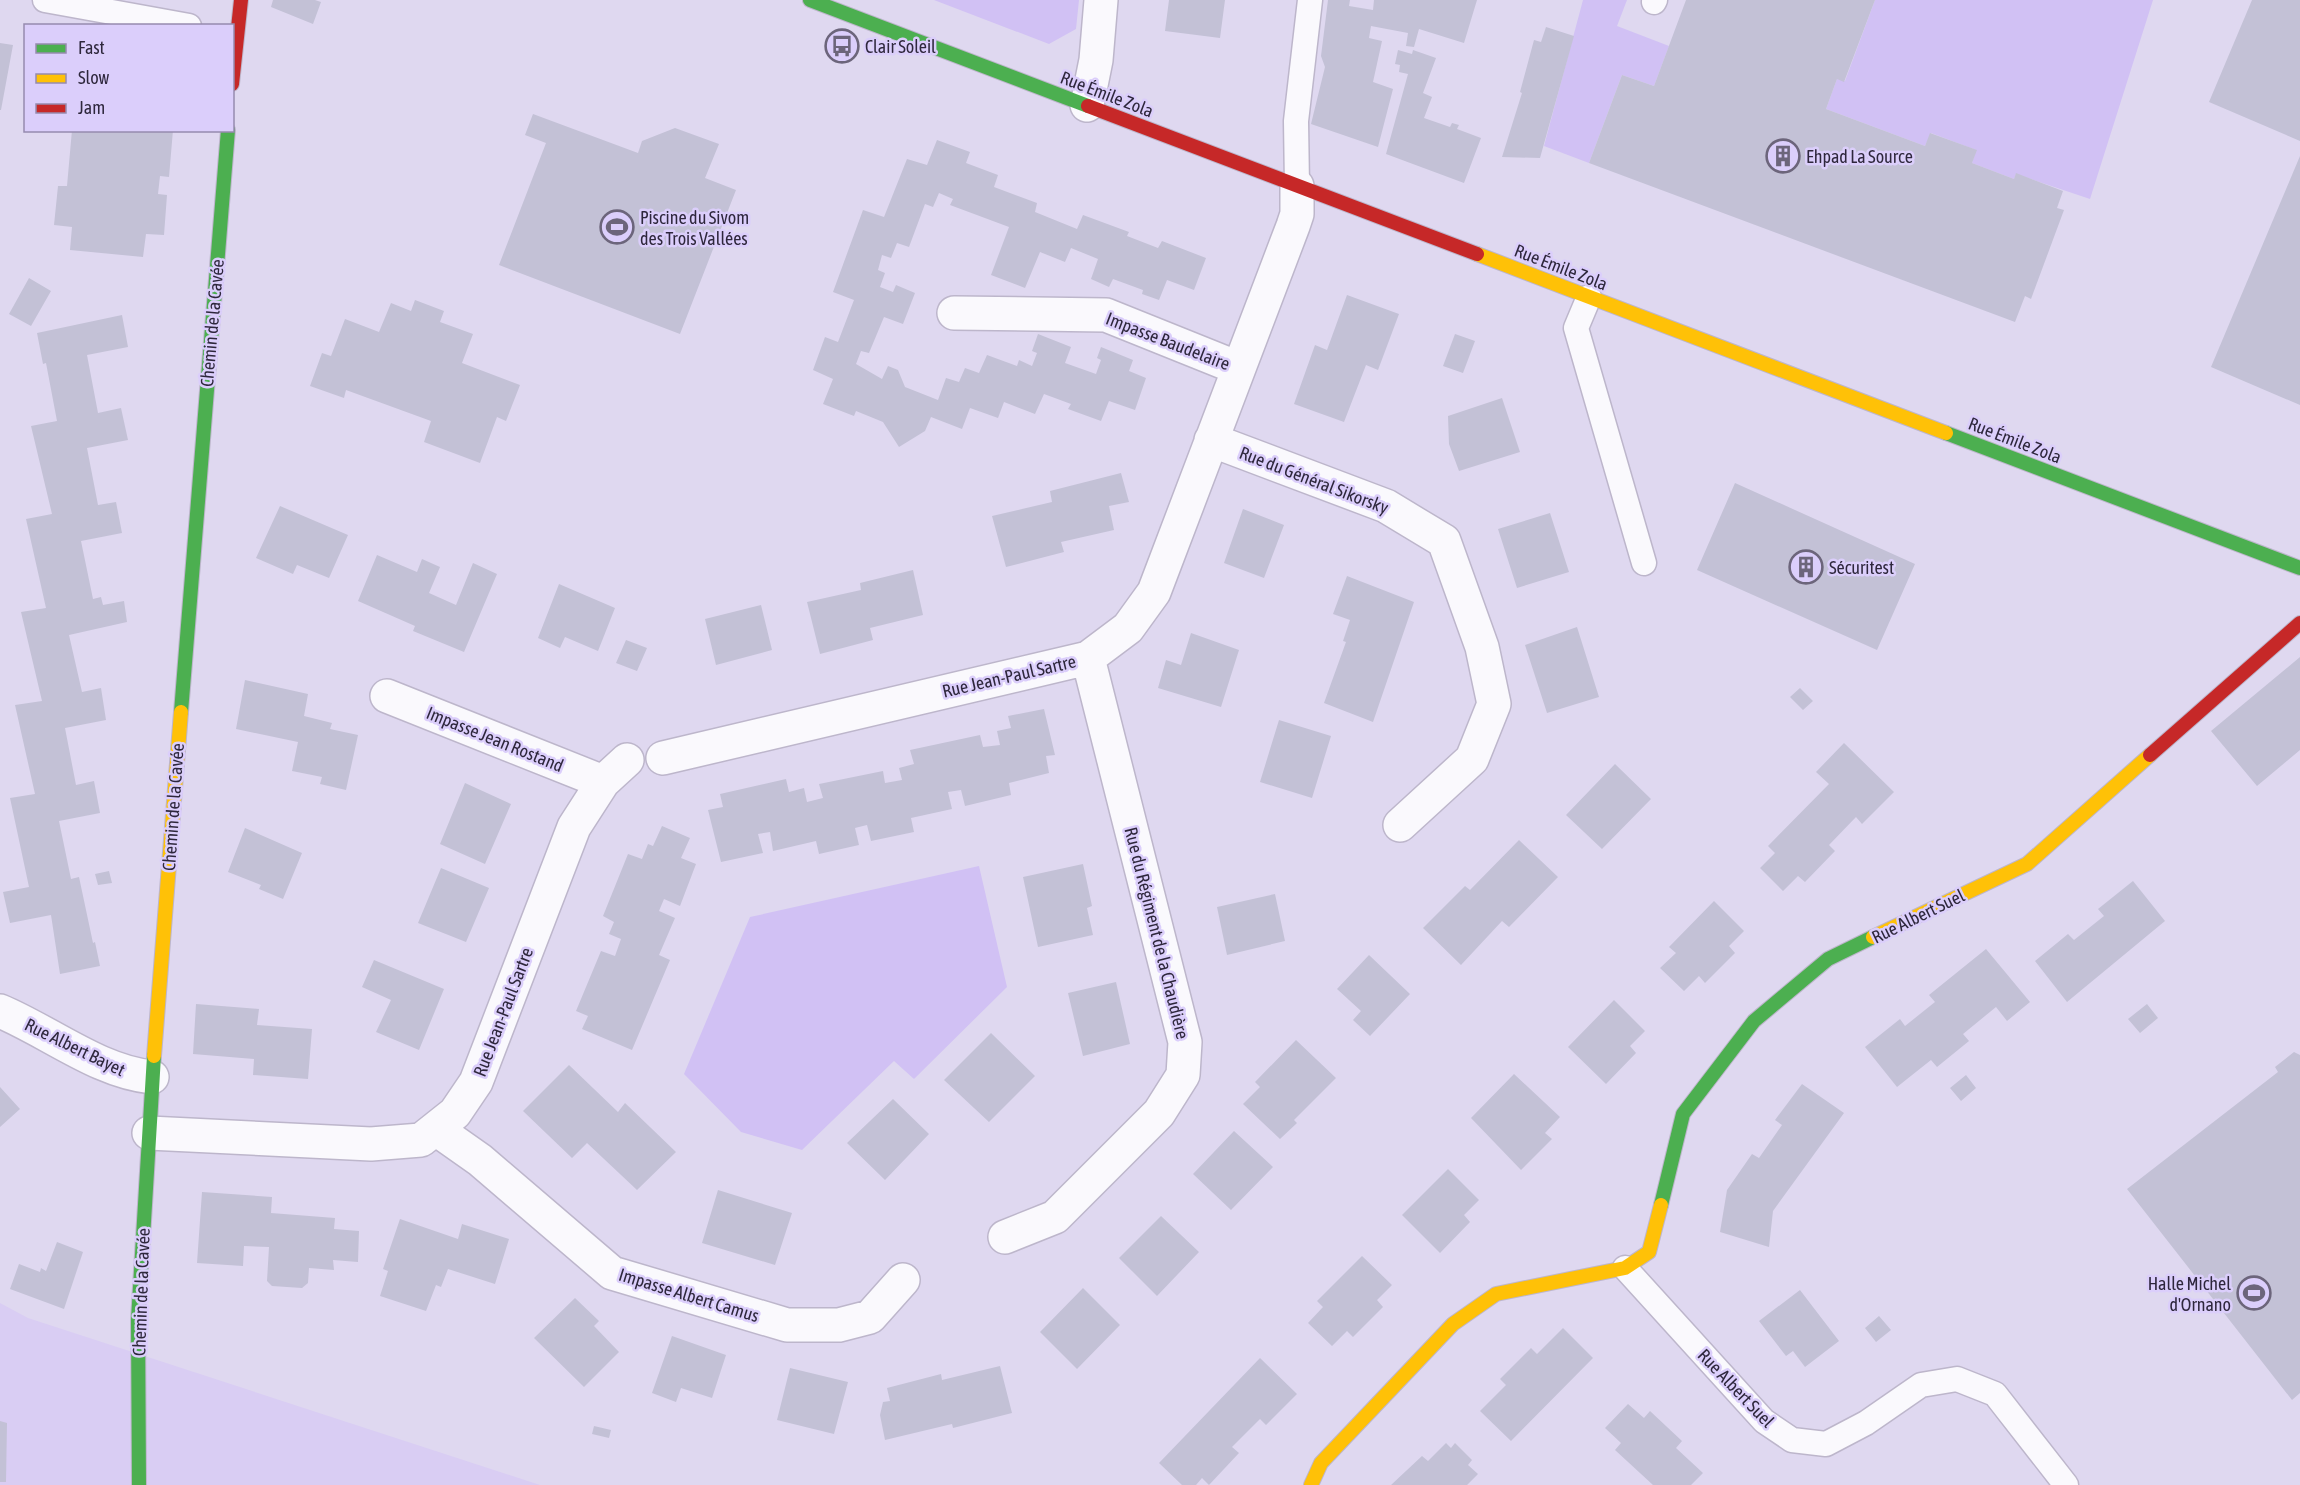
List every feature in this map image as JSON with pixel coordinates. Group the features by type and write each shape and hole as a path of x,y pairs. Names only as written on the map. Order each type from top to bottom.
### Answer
{"street":[{"path":"234,51 241,0"},
{"name":"Rue Émile Zola","path":"810,0 2300,568"},
{"path":"1087,105 1096,60 1101,0"},
{"name":"Chemin de la Cavée","path":"139,1485 138,1320 152,1077 228,132"},
{"name":"Rue Jean-Paul Sartre","path":"663,758 1088,658 1128,628 1154,592 1293,226 1297,214 1296,186"},
{"name":"Impasse Baudelaire","path":"954,313 1106,315 1238,368"},
{"name":"Rue du Général Sikorsky","path":"1211,440 1386,506 1443,541 1482,647 1494,704 1472,759 1400,825"},
{"name":"Rue Albert Suel","path":"1311,1485 1322,1463 1453,1324 1496,1294 1625,1268 1649,1252 1683,1114 1754,1021 1828,959 2027,864 2300,623"},
{"name":"Rue du Régiment de la Chaudière","path":"1005,1237 1055,1217 1159,1113 1183,1075 1185,1042 1088,658"},
{"name":"Impasse Jean Rostand","path":"387,696 603,782"},
{"name":"Rue Jean-Paul Sartre","path":"149,1133 371,1143 421,1140 436,1129 455,1113 477,1082 574,827 603,782 627,760"},
{"name":"Rue Albert Bayet","path":"0,1011 54,1036 108,1067 131,1075 152,1077"},
{"name":"Impasse Albert Camus","path":"436,1129 480,1161 612,1273 786,1325 839,1325 870,1317 903,1280"}],"lane":[{"path":"45,0 178,24"},
{"path":"1296,186 1296,121 1310,0"},
{"path":"1589,297 1576,328 1644,563"},
{"name":"Rue Albert Suel","path":"1625,1268 1764,1421 1792,1440 1826,1444 1866,1423 1922,1385 1957,1378 1995,1394 2066,1485"}],"shaded area":[{"path":"934,0 1079,0 1076,29 1049,44"},
{"path":"1583,0 1627,0 1617,26 1669,46 1654,86 1622,75 1589,163 1544,146"},
{"path":"1875,0 2153,0 2090,199 2016,174 2014,179 1972,163 1976,150 1931,133 1925,146 1826,109 1837,79 1845,81"},
{"path":"979,866 1007,987 914,1079 894,1061 802,1150 741,1132 684,1074 750,917"},
{"path":"0,1303 28,1318 540,1485 0,1485"}],"building":[{"path":"273,0 321,2 313,24 271,7"},
{"path":"1169,0 1225,0 1220,38 1165,31"},
{"path":"1328,0 1350,0 1349,6 1373,10 1374,0 1477,0 1464,43 1419,29 1414,47 1406,46 1408,33 1371,26 1369,38 1382,41 1373,82 1393,89 1378,147 1311,124 1325,67 1321,56"},
{"name":"Ehpad La Source","path":"1686,0 1875,0 1844,82 1837,79 1826,109 1925,146 1930,133 1977,150 1972,163 2014,179 2016,173 2063,191 2057,208 2064,210 2031,299 2025,296 2015,322 1589,163 1622,75 1654,86"},
{"path":"2252,0 2300,0 2300,141 2209,102"},
{"path":"1546,27 1574,36 1540,158 1502,157 1522,93 1520,92 1534,40 1541,42"},
{"path":"0,43 13,45 1,110 0,110"},
{"path":"1398,50 1412,54 1413,50 1436,58 1423,93 1432,97 1424,118 1450,127 1452,123 1459,125 1457,129 1481,138 1464,183 1386,154 1408,74 1399,72 1400,65 1395,64"},
{"name":"Piscine du Sivom des Trois Vallées","path":"533,114 638,153 642,141 675,128 719,144 705,178 736,190 680,334 499,265 546,143 525,135"},
{"path":"72,132 173,132 169,177 160,176 158,194 167,195 164,235 146,234 143,257 70,250 72,227 54,225 58,186 67,186"},
{"path":"937,140 970,152 966,163 998,175 994,187 1037,203 1035,212 1077,229 1083,215 1129,232 1127,236 1158,248 1162,241 1206,258 1194,290 1167,280 1159,300 1142,294 1143,290 1113,279 1109,287 1091,279 1098,259 1071,248 1065,262 1040,252 1025,288 991,275 1009,227 950,205 953,199 939,193 933,207 925,204 909,247 897,243 891,258 882,255 878,270 885,273 880,287 893,292 896,285 915,293 903,324 884,317 869,353 861,351 856,364 882,379 888,366 898,370 905,387 938,400 946,378 959,382 965,368 979,373 987,355 1017,366 1019,360 1032,366 1037,353 1032,351 1038,334 1071,347 1065,363 1096,374 1101,360 1097,358 1101,347 1133,360 1129,371 1146,378 1135,410 1109,401 1101,421 1068,409 1071,404 1044,394 1035,414 1004,402 998,418 970,408 962,429 931,417 925,431 899,447 883,422 856,411 854,416 823,404 833,379 813,370 825,337 838,342 854,300 833,292 863,210 884,217 907,159 927,165"},
{"path":"2300,156 2300,405 2211,367"},
{"path":"29,278 51,291 31,326 9,314"},
{"path":"1347,295 1399,314 1378,370 1366,365 1344,422 1294,404 1315,345 1327,350"},
{"path":"415,300 444,311 440,322 473,334 462,363 520,385 506,421 497,417 480,463 424,442 431,421 346,390 344,398 310,386 322,353 331,356 345,319 379,332 391,303 411,311"},
{"path":"122,315 128,347 87,355 98,413 121,408 128,440 87,448 98,505 116,502 122,533 81,541 93,599 101,597 103,605 124,601 127,622 69,635 82,692 101,688 106,720 65,728 76,785 94,781 100,813 59,821 71,879 79,877 100,966 60,974 51,915 10,923 3,892 29,887 10,798 35,794 15,705 42,701 21,612 46,608 26,519 52,514 31,426 57,421 46,363 43,364 37,333"},
{"path":"1455,334 1475,341 1463,373 1443,366"},
{"path":"1502,398 1520,452 1459,471 1449,444 1448,416"},
{"path":"1121,473 1129,502 1109,506 1114,530 1061,542 1064,552 1006,567 992,516 1052,502 1050,491"},
{"name":"Sécuritest","path":"1735,483 1915,564 1877,650 1697,570"},
{"path":"280,506 348,535 329,578 297,565 293,574 256,558"},
{"path":"1243,509 1284,525 1264,578 1224,563"},
{"path":"1550,513 1569,572 1517,588 1498,529"},
{"path":"377,555 417,572 422,559 440,567 429,593 456,605 473,563 497,574 464,652 413,631 415,626 358,601"},
{"path":"913,570 923,615 870,628 873,640 820,654 807,602 861,590 860,583"},
{"path":"1347,576 1414,602 1373,722 1324,703 1346,642 1343,641 1350,620 1333,614"},
{"path":"559,584 615,608 598,651 565,637 560,648 538,638"},
{"path":"761,605 772,650 716,665 705,619"},
{"path":"1577,627 1599,697 1547,713 1525,645"},
{"path":"1191,633 1239,650 1221,707 1158,688 1166,660 1181,665"},
{"path":"626,640 647,648 637,671 616,663"},
{"path":"2300,657 2300,750 2257,786 2211,731"},
{"path":"245,680 308,694 304,716 332,723 330,729 358,735 346,790 320,784 322,777 292,771 298,742 236,729"},
{"path":"1800,688 1813,701 1803,710 1790,697"},
{"path":"1044,709 1055,755 1046,756 1049,773 1009,783 1011,795 965,806 961,790 948,792 952,809 911,818 914,832 871,841 867,825 855,828 859,845 819,854 816,841 773,851 770,832 758,834 763,853 721,862 708,810 723,807 720,794 786,779 789,792 804,788 807,802 823,798 819,784 883,771 885,783 902,780 899,768 914,764 910,750 980,735 983,747 1000,745 997,731 1011,728 1008,716"},
{"path":"1279,720 1331,736 1312,798 1260,782"},
{"path":"1844,743 1894,792 1862,824 1856,817 1829,845 1835,851 1805,882 1798,876 1783,891 1760,868 1775,853 1768,846 1829,784 1816,772"},
{"path":"1615,764 1651,799 1602,849 1566,815"},
{"path":"465,783 511,804 485,864 440,844"},
{"path":"662,826 690,838 681,858 696,864 680,906 664,899 659,911 675,918 659,955 670,960 632,1050 582,1029 588,1016 576,1011 601,951 615,956 621,939 609,934 614,922 603,916 628,854 642,859 648,844 653,846"},
{"path":"245,828 302,853 283,899 259,889 261,885 228,872"},
{"path":"1519,840 1558,877 1509,927 1502,921 1461,965 1423,928 1465,886 1470,890"},
{"path":"1083,864 1092,906 1087,908 1093,935 1038,947 1023,877"},
{"path":"441,868 489,888 466,942 418,923"},
{"path":"109,871 112,883 98,885 95,874"},
{"path":"2133,881 2165,921 2067,1002 2035,961 2068,934 2074,940 2104,916 2098,909"},
{"path":"1275,894 1285,941 1227,955 1217,907"},
{"path":"1714,901 1744,931 1729,946 1735,953 1705,983 1699,976 1684,991 1660,968 1676,953 1669,947"},
{"path":"1986,949 2030,1002 2007,1021 1996,1007 1963,1034 1969,1041 1937,1067 1931,1060 1897,1087 1865,1047 1900,1019 1905,1026 1935,1002 1929,995"},
{"path":"1369,955 1410,994 1370,1036 1353,1020 1361,1011 1337,989"},
{"path":"374,960 444,989 419,1050 376,1032 391,1000 362,987"},
{"path":"1116,982 1130,1044 1083,1056 1068,993"},
{"path":"1614,1000 1645,1031 1630,1046 1636,1053 1606,1084 1568,1047"},
{"path":"196,1004 259,1009 257,1025 312,1029 308,1079 253,1075 254,1059 193,1054"},
{"path":"2147,1004 2158,1018 2140,1033 2128,1019"},
{"path":"991,1033 1035,1076 989,1122 944,1080"},
{"path":"1296,1040 1336,1078 1294,1120 1297,1123 1280,1139 1243,1104 1260,1087 1255,1082"},
{"name":"Halle Michel d'Ornano","path":"2294,1052 2300,1055 2300,1393 2292,1400 2127,1189 2278,1072 2275,1067"},
{"path":"569,1065 618,1112 625,1103 676,1152 637,1190 587,1143 572,1158 523,1111"},
{"path":"1514,1074 1560,1117 1545,1133 1552,1139 1521,1170 1471,1118"},
{"path":"1966,1075 1976,1088 1961,1101 1950,1088"},
{"path":"1802,1084 1844,1113 1773,1211 1769,1247 1720,1232 1727,1190 1752,1154 1759,1158 1782,1125 1775,1120"},
{"path":"0,1087 20,1109 0,1127"},
{"path":"893,1099 929,1134 885,1180 847,1143"},
{"path":"1234,1131 1273,1167 1231,1210 1193,1174"},
{"path":"1448,1169 1479,1200 1464,1215 1470,1222 1440,1253 1402,1215"},
{"path":"718,1190 792,1213 775,1265 702,1243"},
{"path":"202,1192 272,1197 271,1213 335,1218 334,1229 359,1231 358,1262 333,1260 334,1270 309,1268 308,1283 302,1288 272,1286 267,1281 269,1247 244,1246 243,1266 197,1263"},
{"path":"1161,1216 1199,1252 1157,1296 1119,1258"},
{"path":"400,1219 458,1239 462,1224 509,1239 495,1284 448,1269 441,1287 436,1285 426,1311 380,1296 388,1271 383,1269"},
{"path":"57,1242 83,1252 64,1309 10,1289 19,1264 40,1272 41,1268 46,1271"},
{"path":"1362,1256 1392,1285 1377,1300 1383,1307 1353,1337 1347,1331 1332,1346 1308,1323 1323,1307 1317,1301"},
{"path":"1083,1288 1120,1325 1077,1369 1040,1332"},
{"path":"1800,1290 1839,1341 1805,1367 1793,1351 1786,1356 1759,1321"},
{"path":"575,1298 599,1321 594,1326 619,1352 584,1387 534,1338"},
{"path":"1879,1316 1891,1330 1876,1342 1865,1328"},
{"path":"1563,1328 1593,1358 1511,1441 1480,1411 1506,1385 1500,1379 1531,1348 1537,1354"},
{"path":"672,1336 726,1355 712,1398 681,1388 676,1402 652,1393"},
{"path":"1260,1358 1297,1394 1266,1425 1260,1419 1232,1447 1239,1453 1209,1485 1202,1478 1196,1485 1182,1485 1159,1463"},
{"path":"1000,1366 1012,1413 953,1428 952,1424 885,1440 880,1415 883,1402 890,1401 887,1388 941,1374 942,1380"},
{"path":"790,1368 848,1382 834,1434 777,1420"},
{"path":"1628,1404 1644,1418 1650,1411 1682,1441 1676,1448 1703,1473 1691,1485 1653,1485 1615,1450 1621,1443 1605,1428"},
{"path":"0,1421 7,1423 6,1482 0,1482"},
{"path":"594,1426 611,1430 609,1438 592,1434"},
{"path":"1446,1443 1451,1448 1455,1443 1472,1460 1468,1465 1478,1474 1467,1485 1391,1485 1422,1456 1428,1461"}],"traffic: fast":[{"path":"810,0 1088,106"},
{"path":"181,712 228,132"},
{"path":"1946,433 2300,568"},
{"path":"1661,1205 1683,1114 1754,1021 1828,959 1873,937"},
{"path":"139,1485 138,1320 154,1056"}],"traffic: slow":[{"path":"1477,254 1946,433"},
{"path":"154,1056 181,712"},
{"path":"1873,937 2027,864 2150,755"},
{"path":"1311,1485 1321,1463 1453,1324 1496,1294 1625,1268 1649,1252 1661,1205"}],"traffic: jam":[{"path":"234,65 241,0"},
{"path":"1088,106 1477,254"},
{"path":"2150,755 2300,623"}],"place":[{"name":"Clair Soleil","path":"842,46"},
{"name":"Ehpad La Source","path":"1783,156"},
{"name":"Piscine du Sivom des Trois Vallées","path":"617,227"},
{"name":"Sécuritest","path":"1806,567"},
{"name":"Halle Michel d'Ornano","path":"2254,1293"}]}
